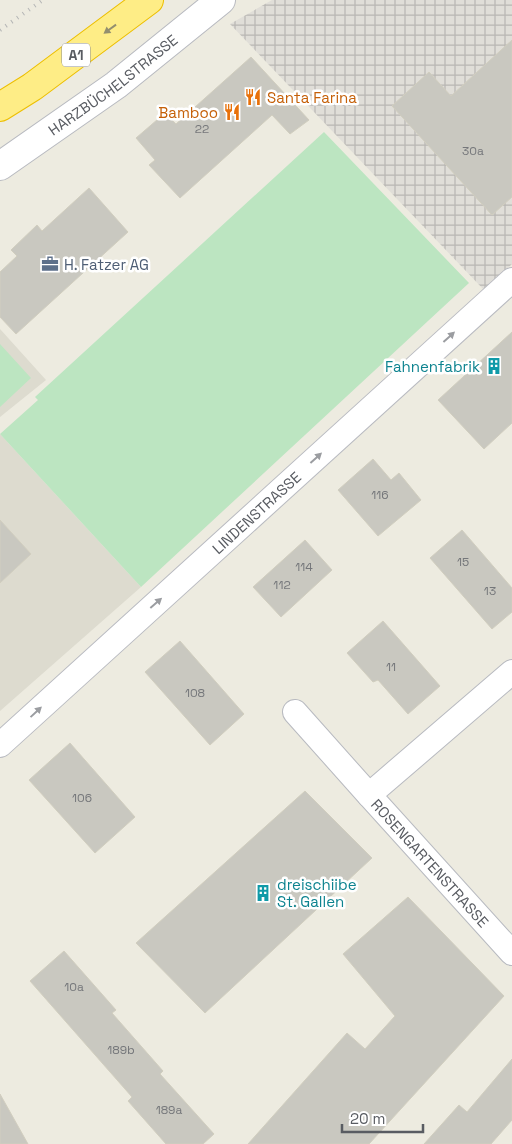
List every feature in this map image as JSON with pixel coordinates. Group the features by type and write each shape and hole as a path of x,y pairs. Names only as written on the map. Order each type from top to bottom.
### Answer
{"highway":[{"name":"A1","path":"0,107 32,87 149,0"}],"street":[{"name":"HARZBÜCHELSTRASSE","path":"0,166 116,85 221,0"},
{"name":"LINDENSTRASSE","path":"0,745 512,280"},
{"name":"ROSENGARTENSTRASSE","path":"369,795 512,672"},
{"name":"ROSENGARTENSTRASSE","path":"295,712 512,953"}],"shaded area":[{"path":"272,0 512,0 512,264 484,290 230,24"},
{"path":"0,329 46,380 0,417"},
{"path":"0,434 141,587 0,711"}],"green space":[{"path":"324,132 469,283 141,587 0,434 38,400 35,397"},
{"path":"0,344 31,378 0,407"}],"building":[{"path":"512,40 512,197 492,215 392,106 429,72 451,96"},
{"path":"251,57 309,120 290,134 272,115 180,198 149,165 155,160 136,138 165,113 176,124"},
{"name":"H. Fatzer AG","path":"89,188 128,232 16,334 0,317 0,272 17,256 11,250 37,225 42,231"},
{"name":"Fahnenfabrik","path":"512,332 512,423 484,449 438,400"},
{"path":"373,459 391,480 399,473 421,500 378,536 338,490"},
{"path":"0,520 31,554 0,583"},
{"path":"462,530 512,588 512,612 492,629 430,558"},
{"path":"305,540 332,570 281,617 253,587"},
{"path":"383,621 440,686 408,714 378,680 373,682 347,653"},
{"path":"180,641 244,714 210,745 145,672"},
{"path":"70,743 135,817 95,853 29,780"},
{"name":"dreischiibe St. Gallen","path":"305,791 372,858 205,1013 136,943"},
{"path":"408,897 504,996 369,1144 248,1144 347,1033 365,1049 395,1016 343,954"},
{"path":"64,951 116,1010 112,1013 163,1071 160,1074 214,1134 203,1144 166,1144 128,1101 132,1097 30,981"},
{"path":"512,1059 512,1120 491,1144 424,1144 459,1105 467,1112"},
{"path":"0,1094 28,1144 0,1144"}],"railway":[{"path":"0,30 43,0"}],"place":[{"name":"Santa Farina","path":"253,97"},
{"name":"Bamboo","path":"232,112"},
{"name":"H. Fatzer AG","path":"50,264"},
{"name":"Fahnenfabrik","path":"494,366"},
{"name":"dreischiibe St. Gallen","path":"263,893"}]}
